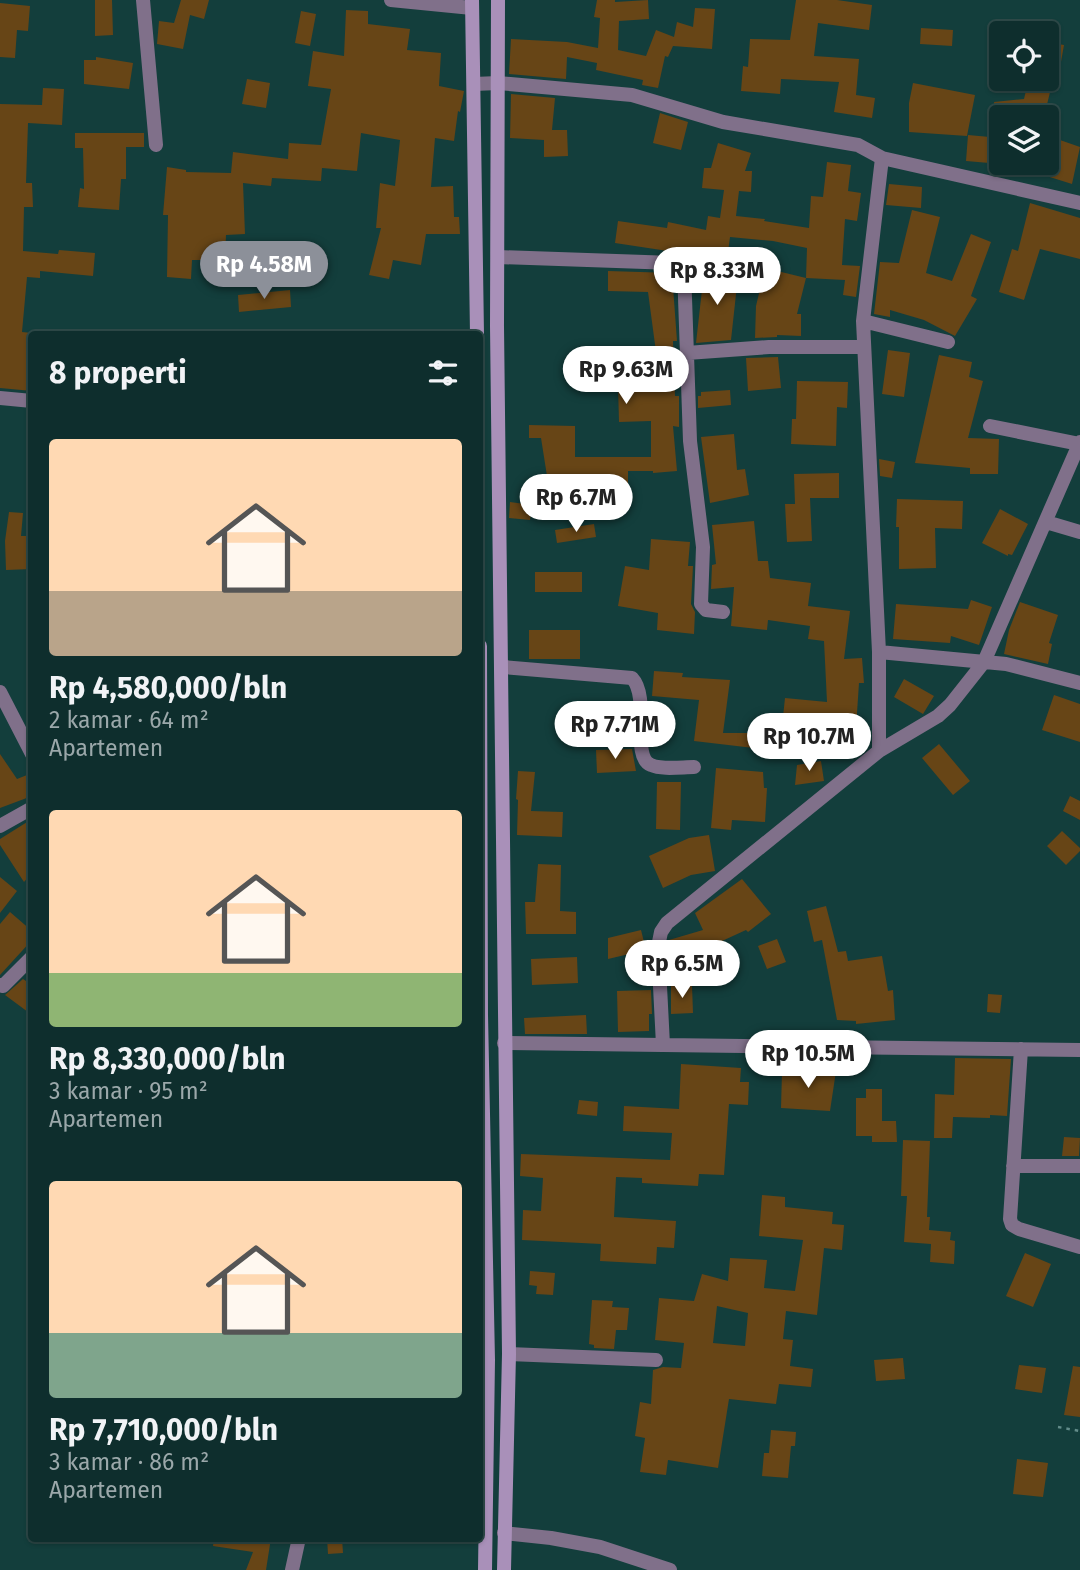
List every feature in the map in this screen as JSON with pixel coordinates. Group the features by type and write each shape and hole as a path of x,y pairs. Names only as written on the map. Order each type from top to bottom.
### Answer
{"street":[{"path":"143,0 156,145"},
{"path":"391,0 472,4 477,331"},
{"path":"498,0 504,1043 509,1354 504,1570"},
{"path":"474,84 498,83 632,95 723,122 858,145 882,158 1080,203"},
{"path":"879,751 879,652 863,321 882,158"},
{"path":"498,257 681,265 684,269 690,441 703,547 701,604 706,610 723,612"},
{"path":"863,321 948,342"},
{"path":"687,353 802,346 863,348"},
{"path":"0,398 28,401"},
{"path":"663,1045 658,947 661,932 667,923 879,751 938,716 984,662 1079,443 990,426"},
{"path":"1046,522 1080,531"},
{"path":"879,652 1006,664 1080,683"},
{"path":"503,667 632,678 638,685 640,695 641,752 645,761 651,765 694,768"},
{"path":"0,692 28,746"},
{"path":"0,826 28,810"},
{"path":"0,985 3,986 28,961"},
{"path":"504,1043 1080,1049"},
{"path":"1021,1049 1010,1219 1012,1225 1080,1247"},
{"path":"1013,1166 1080,1166"},
{"path":"483,1187 488,1360 483,1484 485,1570"},
{"path":"509,1354 656,1360"},
{"path":"504,1533 600,1547 670,1570"},
{"path":"292,1570 298,1542"}],"path":[{"path":"1058,1427 1080,1431"}],"building":[{"path":"95,0 112,0 113,35 95,36"},
{"path":"181,0 209,0 204,19 190,15 183,49 157,44 159,21 174,23"},
{"path":"597,0 648,0 649,19 619,21 618,50 646,56 656,30 674,37 677,22 693,27 695,8 715,9 712,49 673,46 668,57 665,56 658,88 642,85 643,80 596,70 597,63 567,57 566,79 509,74 511,39 567,42 598,48 600,18 594,17"},
{"path":"796,0 837,0 872,5 869,30 818,23 814,56 859,59 856,95 875,98 872,118 834,112 839,82 781,79 780,94 741,91 743,66 748,67 750,39 790,40"},
{"path":"0,3 30,6 28,31 17,30 15,58 0,57"},
{"path":"346,10 368,11 368,24 410,29 407,50 441,53 439,86 464,91 454,141 435,138 431,187 453,186 454,217 459,217 460,234 426,234 421,265 393,260 389,279 369,275 381,228 376,228 380,183 395,186 400,140 361,133 357,171 322,168 321,181 272,178 271,186 243,183 245,234 226,235 225,260 192,260 191,279 167,277 168,215 163,215 167,167 186,172 231,173 233,152 288,159 289,143 321,145 331,89 308,86 313,51 344,56"},
{"path":"301,11 316,14 310,46 295,43"},
{"path":"921,28 953,30 952,46 920,44"},
{"path":"1059,44 1064,45 1059,73"},
{"path":"96,57 133,63 129,89 84,84 84,60 96,60"},
{"path":"247,79 270,83 266,108 242,104"},
{"path":"913,83 975,95 967,136 909,132 909,103"},
{"path":"43,88 64,89 62,125 28,123 26,183 32,183 33,207 24,207 23,251 95,253 93,276 40,271 40,278 27,277 22,332 28,333 28,391 0,388 0,104 42,105"},
{"path":"1026,91 1050,91 1047,105 994,105 994,102 1024,99"},
{"path":"511,94 555,98 552,130 567,130 568,156 544,157 544,140 510,138"},
{"path":"660,113 688,122 681,150 653,143"},
{"path":"75,133 144,133 144,147 126,147 126,179 121,179 119,210 78,207 80,188 84,189 83,148 75,148"},
{"path":"968,135 989,137 989,163 966,161"},
{"path":"1060,140 1080,147 1072,184 1043,175 1059,175"},
{"path":"718,143 751,153 745,171 752,171 751,192 739,191 736,216 765,219 764,221 809,228 811,196 823,197 827,162 851,165 848,191 861,193 857,221 845,219 842,265 860,266 856,297 843,295 845,280 806,278 807,248 773,241 730,237 727,260 615,243 618,221 667,228 668,222 706,230 708,216 720,218 724,190 702,188 704,168 711,168"},
{"path":"889,184 922,187 921,208 886,205"},
{"path":"1030,203 1080,218 1080,259 1040,249 1024,300 999,292 1012,249 1018,251"},
{"path":"912,210 940,217 926,273 952,281 971,234 991,242 971,296 977,299 955,336 924,320 890,310 890,317 874,314 880,262 899,263"},
{"path":"765,268 806,278 797,314 801,314 801,336 755,338 756,306"},
{"path":"608,271 672,273 677,341 673,341 675,396 679,396 679,427 673,426 677,471 628,471 628,499 594,499 594,495 550,495 541,438 529,438 529,425 575,426 575,457 651,457 651,421 619,422 618,385 615,385 615,366 645,365 645,352 656,352 648,292 608,291"},
{"path":"704,272 724,272 724,275 738,276 731,340 696,343"},
{"path":"290,290 291,307 239,312 238,295"},
{"path":"888,350 910,353 904,397 882,394"},
{"path":"939,355 972,362 969,377 983,381 968,438 999,439 998,474 970,474 970,468 915,463"},
{"path":"778,357 781,388 748,391 746,358"},
{"path":"797,381 848,382 847,408 837,407 836,446 791,444 792,419 796,419"},
{"path":"730,390 731,405 698,408 698,396 701,396 701,392"},
{"path":"734,434 737,470 745,469 749,495 710,503 701,437"},
{"path":"879,459 895,462 892,478 880,476"},
{"path":"839,473 839,498 810,498 812,541 787,542 785,504 795,504 794,474"},
{"path":"897,499 963,501 962,529 935,528 936,568 899,569"},
{"path":"510,502 532,505 530,520 509,518"},
{"path":"1000,509 1028,524 1012,555 1008,556 982,543"},
{"path":"9,512 23,513 21,536 28,536 28,569 6,570 5,541"},
{"path":"754,521 758,561 768,561 770,578 811,583 808,606 850,611 844,659 862,658 864,683 859,683 855,743 781,736 785,698 827,702 824,641 808,639 810,626 768,620 767,630 731,626 734,587 711,589 712,565 716,564 712,525"},
{"path":"594,524 596,537 557,543 555,530"},
{"path":"651,539 690,542 688,566 693,566 691,604 695,612 694,634 657,630 658,613 618,606 625,566 649,570"},
{"path":"535,572 582,572 582,592 535,592"},
{"path":"971,600 992,607 979,645 951,636 950,643 893,639 896,604 968,609"},
{"path":"1020,602 1058,615 1049,643 1052,644 1048,664 1004,654 1009,630"},
{"path":"529,630 580,630 580,659 529,659"},
{"path":"654,671 683,673 682,677 730,680 723,733 761,733 762,749 694,741 699,700 652,696"},
{"path":"904,679 934,696 923,714 894,697"},
{"path":"1054,695 1080,704 1080,742 1042,730"},
{"path":"939,744 970,781 953,795 922,758"},
{"path":"632,749 636,771 597,773 596,750"},
{"path":"0,754 17,779 28,775 28,798 0,808"},
{"path":"821,761 824,781 795,785 797,765"},
{"path":"716,768 763,772 764,788 767,788 765,822 732,820 731,830 711,828"},
{"path":"518,771 535,772 531,811 563,812 562,837 517,835"},
{"path":"657,782 681,782 680,830 656,829"},
{"path":"1070,796 1080,801 1080,820 1063,811"},
{"path":"28,822 28,878 24,882 0,845 0,839"},
{"path":"1062,831 1080,848 1066,865 1047,846"},
{"path":"709,835 715,871 691,875 663,888 649,856 689,838"},
{"path":"538,864 561,865 560,911 576,912 576,934 526,934 525,902 535,902"},
{"path":"0,877 17,891 0,913"},
{"path":"742,879 771,914 748,932 746,930 698,952 671,960 669,940 703,930 695,913"},
{"path":"826,906 838,952 846,951 848,961 882,956 888,991 893,990 895,1020 856,1024 856,1021 837,1020 822,940 814,942 807,911"},
{"path":"10,912 28,928 28,944 0,975 0,924"},
{"path":"641,930 646,950 608,959 608,938"},
{"path":"777,939 786,962 767,969 758,946"},
{"path":"577,957 578,983 532,985 531,959"},
{"path":"23,979 28,982 28,1012 5,995"},
{"path":"692,985 693,1013 671,1014 671,986"},
{"path":"651,990 652,1014 649,1014 649,1031 618,1032 617,991"},
{"path":"988,994 1002,995 1000,1013 987,1012"},
{"path":"586,1015 587,1034 525,1034 524,1018"},
{"path":"955,1058 1011,1059 1007,1116 953,1117 952,1138 934,1138 935,1094 954,1095"},
{"path":"681,1064 741,1068 740,1082 749,1082 748,1105 729,1104 724,1175 699,1174 698,1186 642,1183 642,1178 616,1177 614,1217 676,1221 674,1248 657,1247 656,1264 600,1261 601,1244 522,1240 523,1210 541,1211 543,1178 520,1176 521,1154 670,1160 672,1133 623,1131 624,1106 679,1109"},
{"path":"815,1068 836,1071 830,1111 781,1108 782,1072 814,1073"},
{"path":"866,1089 882,1089 882,1121 896,1121 897,1142 872,1142 872,1136 856,1136 856,1098 866,1098"},
{"path":"579,1100 598,1102 597,1116 577,1114"},
{"path":"1064,1137 1080,1138 1079,1156 1062,1156"},
{"path":"903,1140 930,1141 927,1217 930,1217 929,1230 951,1232 950,1240 955,1241 954,1264 930,1262 931,1244 904,1242 907,1196 901,1196"},
{"path":"762,1195 785,1197 785,1207 833,1212 832,1224 844,1225 842,1250 824,1248 817,1315 786,1311 783,1339 793,1340 790,1366 813,1369 811,1387 779,1384 776,1404 729,1399 718,1468 668,1460 666,1475 640,1472 645,1438 635,1436 640,1402 651,1404 653,1370 663,1367 681,1368 684,1343 655,1340 659,1298 694,1301 702,1274 728,1281 730,1258 767,1260 764,1288 795,1291 803,1240 759,1236","holes":["717,1306 748,1313 745,1346 713,1343"]},
{"path":"1025,1253 1051,1264 1033,1307 1006,1296"},
{"path":"530,1271 555,1273 553,1295 536,1294 537,1286 529,1285"},
{"path":"592,1300 613,1301 612,1307 629,1308 627,1330 616,1330 614,1349 594,1348 594,1345 589,1344"},
{"path":"903,1358 905,1379 876,1381 874,1360"},
{"path":"1019,1365 1046,1368 1042,1393 1015,1389"},
{"path":"1073,1366 1080,1367 1080,1417 1064,1415"},
{"path":"771,1430 796,1432 795,1446 791,1446 788,1478 762,1476 764,1453 769,1453"},
{"path":"1017,1459 1048,1463 1043,1497 1013,1494"},
{"path":"214,1542 270,1542 266,1570 246,1570 253,1552 213,1546"},
{"path":"327,1542 342,1542 343,1553 328,1554"}]}
